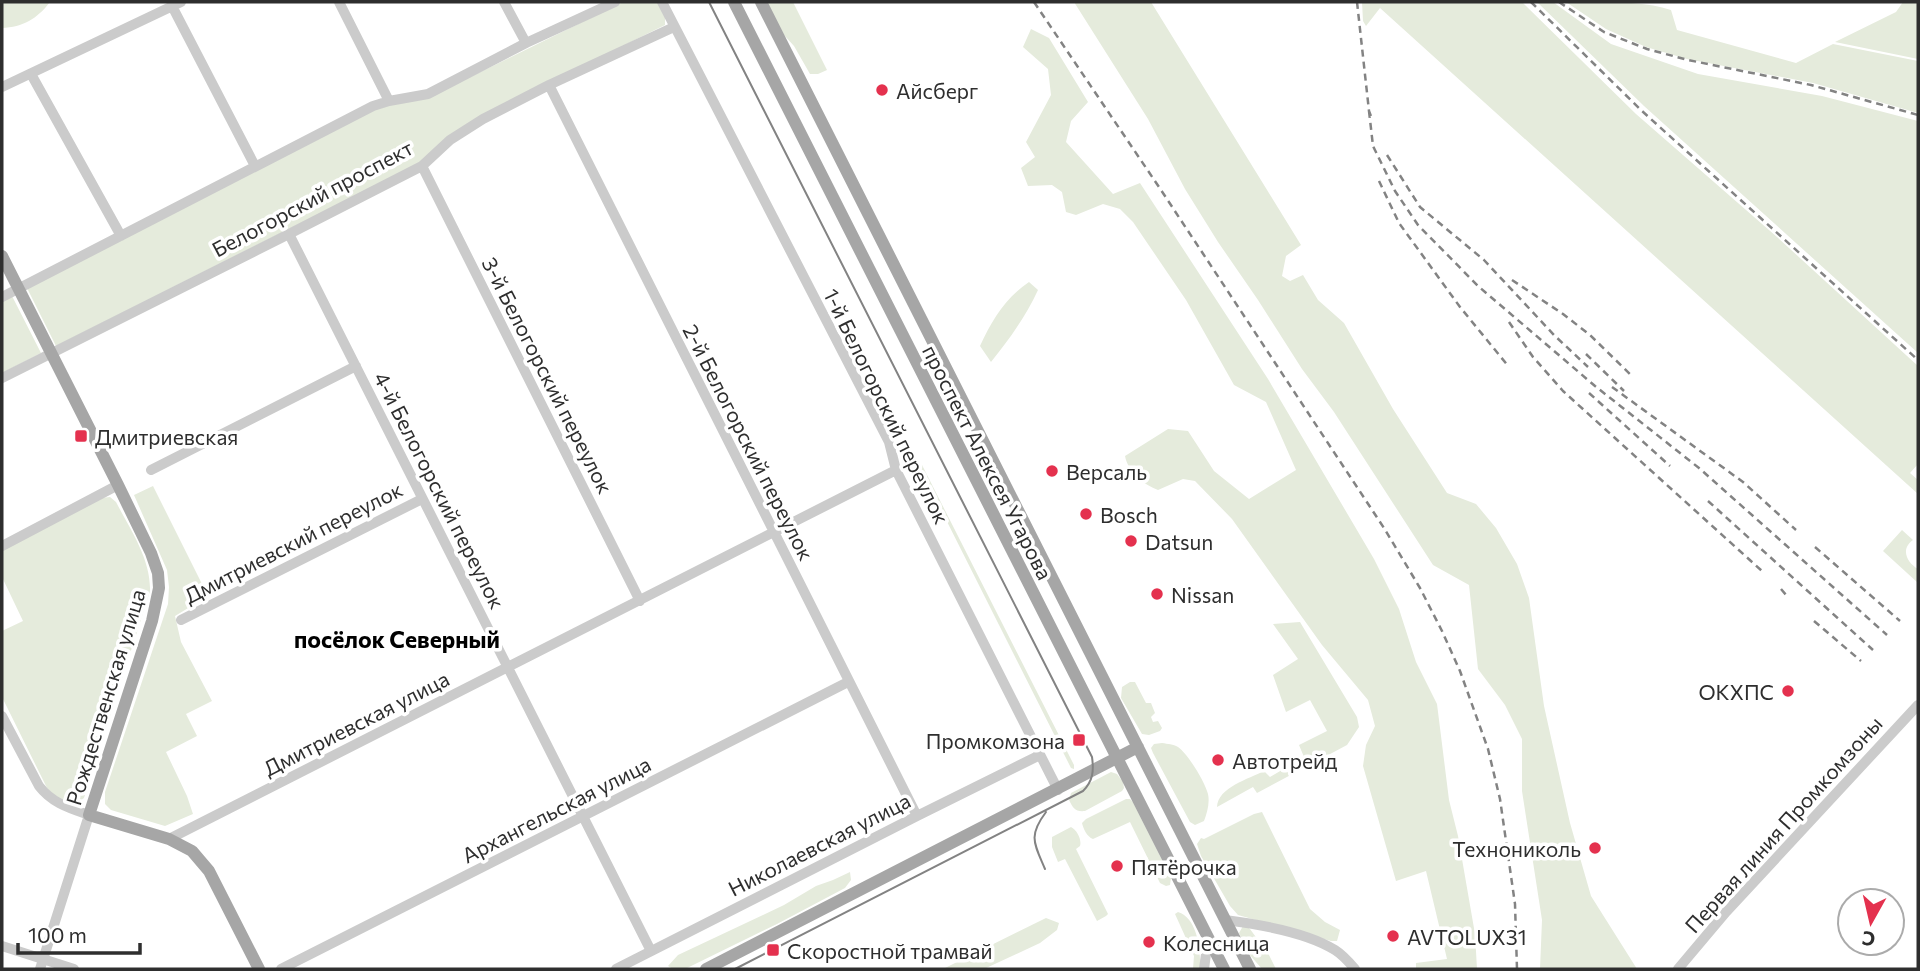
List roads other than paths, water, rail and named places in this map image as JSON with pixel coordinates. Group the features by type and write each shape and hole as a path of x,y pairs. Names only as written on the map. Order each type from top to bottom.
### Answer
{"main road":[{"name":"проспект Алексея Угарова","path":"734,2 1224,969"},
{"name":"проспект Алексея Угарова","path":"761,2 1250,969"},
{"name":"Рождественская улица","path":"2,256 151,552 158,573 159,588 152,621 89,814"},
{"path":"706,969 1138,747"},
{"path":"89,814 169,839 192,851 209,871 259,969"}],"street":[{"path":"339,2 389,101"},
{"path":"504,2 526,43"},
{"path":"2,297 373,106 428,94 526,43 615,2"},
{"name":"1-й Белогорский переулок","path":"662,2 889,442 896,470 1058,790"},
{"path":"2,87 176,4 255,166"},
{"name":"Белогорский проспект","path":"2,378 422,166 450,140 482,119 674,27"},
{"path":"31,74 121,236"},
{"name":"2-й Белогорский переулок","path":"549,85 917,816"},
{"name":"3-й Белогорский переулок","path":"422,166 640,601"},
{"name":"4-й Белогорский переулок","path":"289,234 651,951"},
{"path":"151,470 356,366"},
{"name":"Дмитриевская улица","path":"169,839 896,470"},
{"path":"2,546 118,485"},
{"name":"Дмитриевский переулок","path":"181,620 422,499"},
{"name":"Архангельская улица","path":"281,969 848,682"},
{"name":"Первая линия Промкомзоны","path":"1678,969 1726,912 1918,705"},
{"path":"2,716 46,795 55,802 89,814"},
{"name":"Николаевская улица","path":"616,969 1040,755"},
{"name":"Рождественская улица","path":"41,965 89,814"},
{"path":"1225,920 1256,924 1309,938 1335,950 1355,969"},
{"path":"1204,969 1208,939"},
{"path":"2,946 41,965 74,969"}],"tram line":[{"path":"709,2 1092,757 1093,767 1091,780 1083,791 735,969"},
{"path":"1045,869 1035,834 1046,812"}],"railway":[{"path":"1034,2 1384,528 1442,631 1460,671 1488,749 1500,799 1515,904 1517,969"},
{"path":"1357,2 1372,119"},
{"path":"1531,2 1642,111 1918,360"},
{"path":"1559,2 1604,32 1647,49 1811,85 1918,115"},
{"path":"1369,111 1373,146 1395,191 1418,225 1478,286 1595,386 1699,468 1887,635"},
{"path":"1387,155 1420,207 1484,260 1588,367"},
{"path":"1379,181 1399,223 1460,307 1509,367"},
{"path":"1512,280 1590,335 1633,377"},
{"path":"1509,322 1533,357 1563,391 1762,571"},
{"path":"1586,354 1624,391"},
{"path":"1612,387 1743,482 1796,530"},
{"path":"1589,393 1670,466"},
{"path":"1708,501 1873,650"},
{"path":"1815,547 1900,621"},
{"path":"1781,589 1787,596"},
{"path":"1814,621 1861,661"}],"place":[{"name":"Айсберг","path":"882,90"},
{"name":"Дмитриевская","path":"81,436"},
{"name":"Версаль","path":"1052,471"},
{"name":"Bosch","path":"1086,514"},
{"name":"Datsun","path":"1131,541"},
{"name":"Nissan","path":"1157,594"},
{"name":"ОКХПС","path":"1788,691"},
{"name":"Промкомзона","path":"1079,740"},
{"name":"Автотрейд","path":"1218,760"},
{"name":"Технониколь","path":"1595,848"},
{"name":"Пятёрочка","path":"1117,866"},
{"name":"AVTOLUX31","path":"1393,936"},
{"name":"Колесница","path":"1149,942"},
{"name":"Скоростной трамвай","path":"773,950"}],"district":[{"name":"посёлок Северный","path":"397,639"}]}
